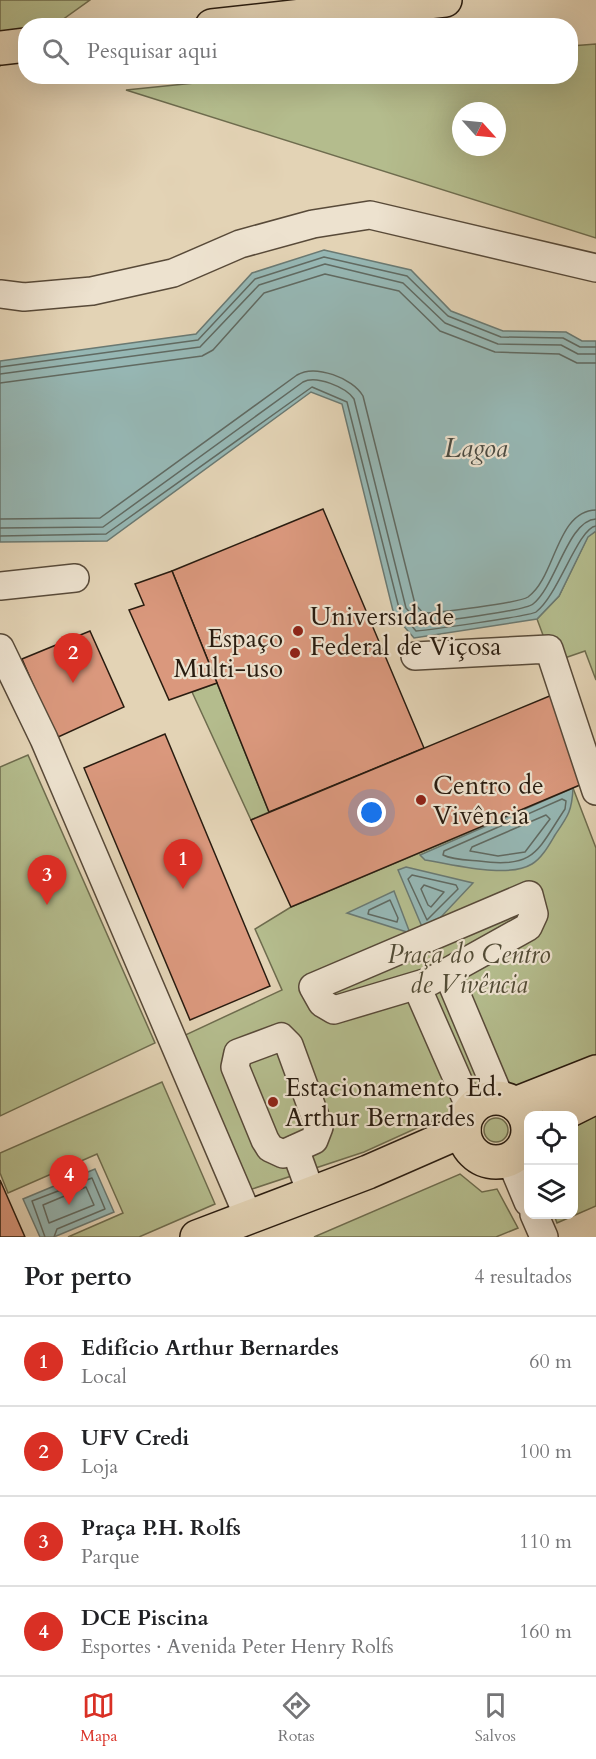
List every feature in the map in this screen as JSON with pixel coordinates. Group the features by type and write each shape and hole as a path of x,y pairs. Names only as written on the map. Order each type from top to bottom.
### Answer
{"main road":[{"path":"284,18 445,0"},
{"path":"0,48 18,46"},
{"path":"197,1237 252,1226 484,1119 596,1072"},
{"path":"568,1111 596,1097"},
{"path":"252,1226 311,1192 389,1163 484,1119 525,1117 522,1142 491,1162 484,1119"}],"street":[{"path":"0,294 24,297 92,291 173,273 240,244 292,230 370,215 596,268"},
{"path":"0,586 75,578"},
{"path":"0,648 44,739 252,1226"},
{"path":"415,656 549,649 596,791"},
{"path":"529,895 534,914 528,927 432,980 334,1010 322,1003 313,987 529,895"},
{"path":"417,942 484,1119"},
{"path":"522,1142 524,1165"},
{"path":"295,1149 311,1192"},
{"path":"536,1219 544,1237"}],"green space":[{"path":"0,0 90,0 65,18 18,18 18,52 0,66"},
{"path":"596,44 596,238 126,90 185,84 578,84 578,45"},
{"path":"596,531 596,680 585,651 553,662 537,619 559,596 588,536"},
{"path":"217,683 269,812 251,820 192,692"},
{"path":"28,755 155,1043 0,1116 0,767"},
{"name":"Praça do Centro de Vivência","path":"573,788 596,848 596,1055 533,1082 494,1093 364,1152 249,1190 181,1037 282,990 255,929 291,907"},
{"path":"162,1082 215,1204 139,1237 68,1237 123,1213 97,1154 8,1193 0,1173 0,1153"},
{"path":"596,1116 596,1206 578,1214 578,1165 578,1125"},
{"path":"496,1118 504,1122 508,1130 504,1138 496,1142 488,1138 484,1130 488,1122"},
{"path":"460,1174 482,1192 497,1189 518,1228 496,1237 314,1237"}],"water":[{"name":"Lagoa","path":"324,250 411,270 451,311 503,331 566,332 582,341 596,341 596,531 588,537 559,596 537,619 414,638 394,615 342,404 311,392 107,541 0,542 0,361 196,334 252,273"},
{"path":"573,788 572,802 566,818 545,851 532,864 509,870 495,870 425,860 420,855"},
{"path":"406,867 473,883 425,934 398,870"},
{"path":"394,891 410,933 347,913"},
{"path":"95,1169 114,1212 54,1237 40,1237 23,1199"}],"building":[{"name":"Espaço Multi-uso","path":"323,509 424,748 269,812 172,571"},
{"path":"172,571 217,683 169,700 129,610 144,605 135,584"},
{"path":"90,631 124,707 56,738 22,659"},
{"name":"Centro de Vivência","path":"552,695 587,782 291,907 251,820"},
{"path":"165,734 270,986 190,1020 84,768"},
{"path":"0,1180 25,1237 0,1237"}],"place":[{"name":"Universidade Federal de Viçosa","path":"298,631"},
{"name":"Espaço Multi-uso","path":"295,653"},
{"name":"UFV Credi","path":"73,683"},
{"name":"Centro de Vivência","path":"421,800"},
{"name":"Edifício Arthur Bernardes","path":"183,889"},
{"name":"Praça P.H. Rolfs","path":"47,905"},
{"name":"Estacionamento Ed. Arthur Bernardes","path":"273,1102"},
{"name":"DCE Piscina","path":"69,1205"}]}
